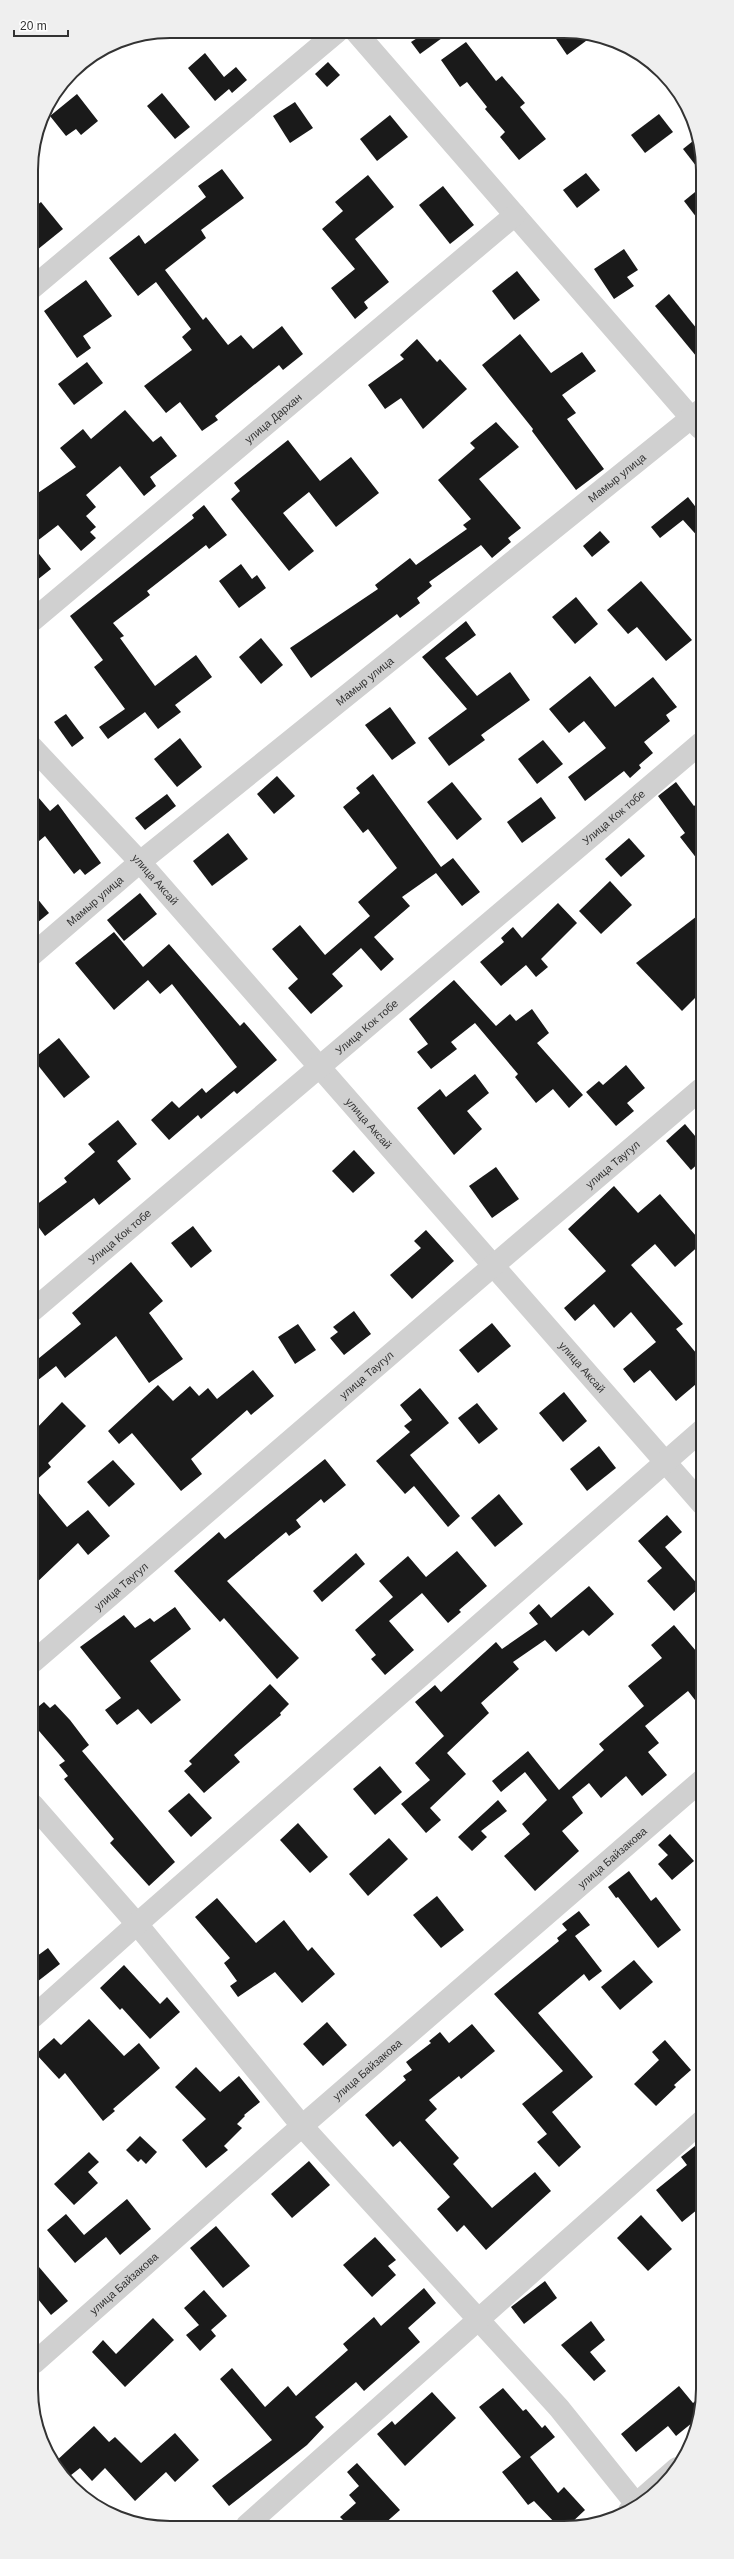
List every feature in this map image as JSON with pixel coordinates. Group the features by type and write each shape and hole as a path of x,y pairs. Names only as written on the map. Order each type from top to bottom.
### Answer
{"street":[{"path":"38,283 331,38"},
{"path":"361,38 515,215 696,417"},
{"name":"улица Дархан","path":"38,615 515,215"},
{"name":"Мамыр улица","path":"38,951 140,862 696,421"},
{"name":"Улица Кок тобе","path":"38,1306 696,747"},
{"name":"улица Аксай","path":"38,753 140,862 318,1068 696,1497"},
{"name":"улица Таугул","path":"38,1658 696,1093"},
{"path":"38,2013 137,1924 696,1435"},
{"name":"улица Байзакова","path":"38,2358 302,2126 696,1785"},
{"path":"38,1811 137,1924 302,2126 480,2319 559,2408 629,2503"},
{"path":"252,2521 696,2126"}],"building":[{"path":"417,38 442,38 420,54 411,42"},
{"path":"555,38 573,38 587,40 567,55"},
{"path":"466,42 496,81 502,76 525,103 520,107 546,139 519,160 500,137 505,132 485,109 487,107 467,82 460,87 441,60"},
{"path":"205,53 224,77 236,67 247,80 232,93 229,89 215,101 188,68"},
{"path":"328,62 340,75 327,87 315,74"},
{"path":"162,93 190,127 175,139 147,106"},
{"path":"77,94 98,121 81,135 76,129 66,136 50,116"},
{"path":"295,102 313,128 290,143 273,116"},
{"path":"659,114 673,132 645,153 631,135"},
{"path":"390,115 408,137 377,161 360,139"},
{"path":"692,141 696,166 683,149"},
{"path":"222,169 244,198 201,230 206,238 165,270 203,320 206,317 228,345 241,335 253,349 282,326 303,354 283,370 279,365 215,416 218,420 202,431 180,402 166,413 144,386 192,350 182,337 191,329 156,282 138,296 109,258 139,235 145,244 206,197 198,186"},
{"path":"586,173 600,190 577,208 563,190"},
{"path":"368,175 394,207 355,239 389,282 364,302 368,308 355,319 331,288 355,269 322,229 343,211 335,202"},
{"path":"443,186 474,225 450,244 419,205"},
{"path":"696,191 696,217 684,201"},
{"path":"41,202 63,229 38,249 38,204"},
{"path":"624,249 638,270 627,277 634,286 614,299 594,269"},
{"path":"517,271 540,300 514,320 492,291"},
{"path":"86,280 112,316 83,336 91,348 77,358 44,311"},
{"path":"669,294 696,328 696,356 655,306"},
{"path":"520,334 551,373 582,352 596,371 562,395 576,413 567,419 604,469 576,490 532,431 533,429 482,365"},
{"path":"417,339 437,362 440,359 467,389 423,429 401,398 385,409 368,385 404,359 400,355"},
{"path":"87,362 103,383 74,405 58,384"},
{"path":"125,410 153,442 161,436 177,456 150,477 156,486 144,496 120,466 86,495 96,507 86,516 96,527 90,532 96,538 81,551 58,525 38,540 38,493 76,467 60,448 83,429 91,439"},
{"path":"496,422 519,447 479,479 521,528 508,538 511,542 492,558 481,545 429,582 432,586 417,598 420,603 400,618 397,614 311,678 290,648 378,589 375,585 410,558 416,565 467,529 463,525 471,519 438,480 475,448 470,443"},
{"path":"288,440 320,481 351,457 379,493 336,527 309,492 283,513 314,551 289,571 231,499 240,491 234,483"},
{"path":"688,497 696,507 696,534 683,520 660,538 651,527"},
{"path":"204,505 227,535 209,549 206,545 147,591 150,595 113,623 124,636 120,638 155,686 196,655 212,677 175,705 181,712 158,729 145,712 108,739 99,727 125,709 94,667 103,660 70,616 194,518 192,515"},
{"path":"600,531 610,542 592,557 583,546"},
{"path":"38,553 51,569 38,579"},
{"path":"241,564 252,579 257,575 266,588 239,608 219,581"},
{"path":"641,581 692,640 666,661 637,627 628,634 607,610"},
{"path":"576,597 598,624 575,644 552,617"},
{"path":"466,621 476,635 445,658 477,696 510,672 530,700 481,735 485,740 449,766 428,738 467,709 422,657"},
{"path":"261,638 283,665 261,684 239,657"},
{"path":"590,676 615,707 653,677 677,707 666,715 670,721 644,742 653,753 639,765 641,768 630,778 624,771 585,801 568,777 606,748 584,721 569,733 549,709"},
{"path":"390,707 416,743 392,760 365,725"},
{"path":"66,714 84,738 72,747 54,722"},
{"path":"180,738 202,767 177,787 154,759"},
{"path":"543,740 563,764 537,784 518,759"},
{"path":"373,774 441,867 453,858 480,892 462,906 436,873 402,897 410,906 374,937 394,959 381,971 361,948 332,974 343,986 311,1014 288,988 298,979 272,949 300,925 325,955 370,916 358,902 397,868 368,829 363,833 343,807 360,793 356,788"},
{"path":"277,776 295,796 274,814 257,794"},
{"path":"452,782 482,819 457,840 427,802"},
{"path":"676,782 694,806 696,804 696,858 680,837 685,833 658,796"},
{"path":"167,794 176,806 145,830 135,818"},
{"path":"38,797 50,811 58,804 101,863 85,875 80,869 74,874 45,836 38,842"},
{"path":"541,797 556,818 522,843 507,822"},
{"path":"228,833 248,859 212,886 193,861"},
{"path":"629,838 645,856 621,877 605,859"},
{"path":"610,881 632,905 601,934 579,911"},
{"path":"140,893 157,914 124,941 107,920"},
{"path":"38,899 49,913 38,922"},
{"path":"558,903 577,923 541,959 548,967 536,977 526,965 501,986 480,962 504,942 501,938 513,927 522,938"},
{"path":"696,917 696,997 682,1011 636,963"},
{"path":"114,932 143,967 169,944 240,1026 244,1022 277,1060 237,1094 234,1091 201,1119 198,1115 169,1140 151,1120 172,1101 179,1108 202,1088 206,1093 237,1067 172,984 160,994 148,980 114,1010 75,963"},
{"path":"454,980 496,1026 510,1014 516,1021 532,1009 549,1033 537,1043 583,1095 569,1108 553,1089 536,1103 515,1077 518,1074 475,1023 451,1042 457,1049 431,1069 417,1052 428,1044 409,1019"},
{"path":"59,1038 90,1077 64,1098 38,1065 38,1055"},
{"path":"626,1065 645,1088 627,1103 634,1111 616,1126 586,1092 599,1081 603,1085"},
{"path":"475,1074 489,1093 467,1111 482,1129 454,1155 417,1108 440,1089 446,1097"},
{"path":"118,1120 137,1144 117,1161 131,1179 99,1205 94,1198 45,1236 38,1226 38,1204 67,1182 64,1178 95,1152 88,1144"},
{"path":"685,1124 696,1137 696,1166 691,1170 666,1141"},
{"path":"354,1150 375,1173 353,1193 332,1171"},
{"path":"496,1167 519,1199 492,1218 469,1186"},
{"path":"614,1186 638,1213 660,1194 696,1236 696,1248 675,1267 655,1244 631,1265 683,1324 676,1329 696,1353 696,1384 676,1401 650,1370 634,1383 623,1369 656,1342 631,1312 614,1328 594,1304 575,1321 564,1308 606,1271 568,1229"},
{"path":"193,1226 212,1251 191,1268 171,1243"},
{"path":"426,1230 454,1261 412,1299 390,1275 421,1248 414,1241"},
{"path":"131,1262 163,1301 149,1313 183,1359 149,1383 116,1336 65,1378 56,1366 38,1380 38,1359 81,1324 72,1313"},
{"path":"354,1311 371,1334 344,1355 330,1338 338,1332 333,1327"},
{"path":"492,1323 511,1346 478,1373 459,1350"},
{"path":"298,1324 316,1350 295,1364 278,1337"},
{"path":"253,1370 274,1396 251,1415 247,1410 191,1459 202,1474 181,1491 132,1433 119,1444 108,1431 158,1385 173,1401 190,1386 199,1396 208,1388 217,1399"},
{"path":"420,1388 449,1423 410,1455 460,1516 448,1527 414,1486 405,1494 376,1461 410,1432 404,1426 412,1420 400,1405"},
{"path":"564,1392 587,1421 563,1442 539,1413"},
{"path":"62,1402 86,1426 48,1463 51,1467 38,1479 38,1427"},
{"path":"477,1403 498,1429 479,1444 458,1418"},
{"path":"599,1446 616,1468 587,1491 570,1469"},
{"path":"325,1459 346,1485 324,1503 321,1499 296,1520 301,1527 289,1536 286,1532 227,1581 299,1658 277,1679 224,1618 220,1622 174,1571 219,1532 225,1539"},
{"path":"113,1460 135,1484 109,1507 87,1482"},
{"path":"38,1492 67,1527 88,1510 110,1536 88,1555 78,1543 38,1581"},
{"path":"499,1494 523,1524 495,1547 471,1518"},
{"path":"667,1515 682,1532 665,1547 696,1582 696,1591 674,1611 647,1581 662,1568 638,1541"},
{"path":"457,1551 487,1586 459,1610 461,1612 448,1623 422,1593 389,1621 414,1650 385,1675 371,1659 376,1655 355,1630 393,1597 379,1581 408,1556 426,1577"},
{"path":"356,1553 365,1564 322,1602 313,1591"},
{"path":"589,1586 614,1614 589,1636 583,1630 556,1652 545,1640 513,1662 519,1669 481,1703 489,1713 447,1753 466,1774 430,1808 441,1820 426,1833 401,1804 430,1780 415,1763 444,1736 415,1702 435,1685 441,1692 496,1642 502,1649 538,1624 529,1613 539,1604 551,1618"},
{"path":"175,1607 191,1629 150,1661 181,1700 151,1724 138,1709 117,1725 105,1710 121,1698 80,1647 124,1615 135,1628 150,1618 154,1622"},
{"path":"674,1625 696,1651 696,1701 688,1691 645,1726 659,1743 648,1752 667,1775 642,1796 626,1776 601,1798 589,1783 572,1797 583,1813 562,1831 579,1851 535,1891 504,1856 530,1834 522,1824 547,1800 525,1772 501,1792 492,1781 528,1751 559,1790 604,1750 599,1744 644,1706 628,1686 662,1658 651,1645"},
{"path":"270,1684 289,1704 280,1713 281,1715 234,1755 240,1762 204,1793 184,1771 192,1764 189,1761"},
{"path":"44,1702 50,1708 55,1704 70,1720 89,1745 82,1751 175,1862 149,1886 110,1843 114,1839 64,1779 68,1776 59,1765 65,1761 38,1730 38,1707"},
{"path":"380,1766 402,1792 375,1815 353,1789"},
{"path":"189,1793 212,1818 191,1837 168,1811"},
{"path":"498,1800 507,1811 481,1831 487,1837 472,1851 458,1837"},
{"path":"298,1823 328,1857 310,1873 280,1840"},
{"path":"670,1834 694,1861 672,1880 658,1864 668,1855 658,1845"},
{"path":"389,1838 408,1859 368,1896 349,1874"},
{"path":"629,1871 651,1901 656,1897 681,1930 658,1948 618,1897 616,1898 608,1887"},
{"path":"437,1896 464,1930 441,1948 413,1915"},
{"path":"217,1898 256,1943 284,1920 308,1951 312,1947 335,1974 302,2003 275,1972 238,1997 230,1986 237,1981 224,1963 230,1958 195,1917"},
{"path":"579,1911 590,1925 575,1936 602,1971 589,1981 584,1974 538,2013 593,2077 552,2112 581,2147 559,2167 537,2142 547,2134 522,2104 563,2071 494,1994 559,1941 557,1938 567,1930 562,1924"},
{"path":"48,1948 60,1964 38,1981 38,1955"},
{"path":"634,1960 653,1982 620,2010 601,1987"},
{"path":"124,1965 160,2004 167,1997 180,2012 150,2039 122,2008 120,2010 100,1988"},
{"path":"89,2019 124,2056 139,2043 160,2068 113,2109 115,2111 103,2121 65,2073 59,2079 38,2056 38,2052 54,2038 61,2045"},
{"path":"327,2022 347,2045 323,2066 303,2044"},
{"path":"472,2024 495,2051 461,2079 459,2076 429,2100 437,2109 425,2120 459,2158 453,2164 492,2208 535,2172 551,2191 486,2250 464,2225 457,2232 437,2209 450,2197 400,2141 393,2147 365,2115 406,2080 403,2076 412,2070 406,2062 431,2043 429,2041 440,2032 449,2043"},
{"path":"665,2040 691,2070 674,2085 676,2087 656,2106 634,2084 659,2060 652,2052"},
{"path":"196,2067 220,2092 239,2076 260,2102 244,2115 245,2116 237,2124 242,2128 224,2146 228,2150 206,2168 182,2140 206,2119 175,2087"},
{"path":"140,2136 157,2152 146,2164 141,2159 138,2162 126,2150"},
{"path":"695,2146 696,2147 696,2211 682,2222 656,2190 687,2165 681,2157"},
{"path":"89,2152 99,2162 88,2172 98,2183 74,2205 54,2184"},
{"path":"309,2161 330,2185 292,2218 271,2194"},
{"path":"127,2199 151,2229 120,2255 106,2237 75,2263 47,2230 66,2214 84,2235"},
{"path":"641,2215 672,2249 648,2271 617,2238"},
{"path":"216,2226 250,2266 223,2288 190,2248"},
{"path":"375,2237 396,2260 388,2266 396,2275 372,2297 343,2265"},
{"path":"38,2266 68,2301 51,2315 38,2299"},
{"path":"545,2281 557,2298 524,2324 511,2307"},
{"path":"424,2288 436,2303 408,2328 420,2342 364,2391 356,2382 315,2417 324,2427 307,2445 229,2506 212,2486 272,2440 220,2379 232,2368 265,2407 288,2386 296,2396 348,2350 343,2344 374,2317 381,2326"},
{"path":"204,2290 227,2316 211,2330 216,2336 200,2351 186,2335 199,2325 184,2308"},
{"path":"153,2318 174,2340 125,2387 92,2352 103,2340 116,2354"},
{"path":"591,2321 605,2340 590,2352 606,2371 594,2381 561,2345"},
{"path":"679,2386 693,2403 696,2401 692,2423 676,2436 668,2426 636,2452 621,2434"},
{"path":"503,2388 523,2411 526,2409 542,2428 545,2425 555,2437 530,2457 558,2493 564,2487 585,2510 573,2521 553,2521 534,2501 528,2505 502,2472 521,2457 479,2407"},
{"path":"432,2392 456,2418 405,2466 377,2434 392,2421 395,2425"},
{"path":"94,2426 109,2442 115,2437 141,2463 175,2433 199,2460 175,2482 166,2472 135,2501 105,2468 92,2481 80,2468 70,2475 58,2459"},
{"path":"357,2463 400,2510 388,2521 344,2521 340,2517 356,2503 349,2495 359,2486 347,2472"}]}
